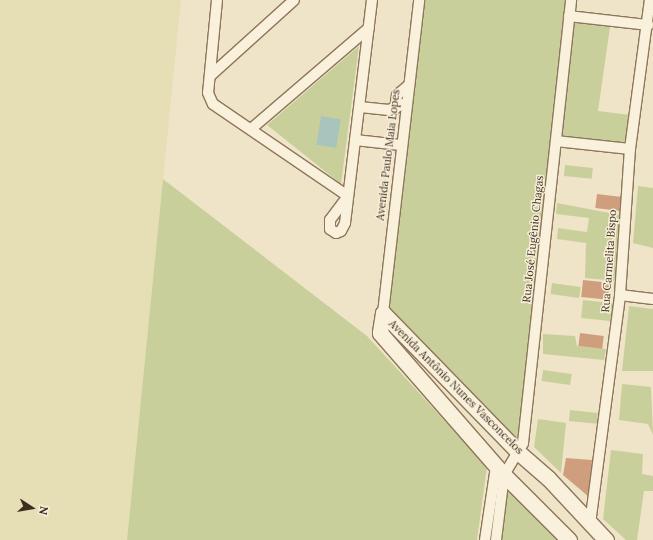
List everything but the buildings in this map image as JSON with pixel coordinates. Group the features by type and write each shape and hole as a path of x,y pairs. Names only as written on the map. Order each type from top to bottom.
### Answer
{"street":[{"path":"217,0 208,93 213,104 348,196 372,0"},
{"path":"210,76 294,0"},
{"name":"Avenida Paulo Maia Lopes","path":"382,313 419,0"},
{"name":"Rua José Eugênio Chagas","path":"500,470 518,452 524,438 571,0"},
{"name":"Rua Carmelita Bispo","path":"590,524 620,295 630,149 648,25 650,0"},
{"path":"569,16 648,25"},
{"path":"251,129 369,28"},
{"path":"395,109 397,95 409,85"},
{"path":"360,106 395,109 406,103"},
{"path":"355,140 401,145"},
{"path":"556,141 630,149"},
{"path":"620,295 653,299"},
{"name":"Avenida Antônio Nunes Vasconcelos","path":"382,313 518,452 548,478 606,540"},
{"name":"Avenida Antônio Nunes Vasconcelos","path":"382,313 380,333 500,470 569,540"},
{"path":"485,540 500,470"},
{"path":"496,540 500,470"}],"shaded area":[{"path":"0,0 181,0 127,540 0,540"}],"green space":[{"path":"419,0 571,0 558,129 575,21 610,27 598,111 630,115 630,149 556,141 518,452 383,313"},
{"path":"359,46 341,184 267,125"},
{"path":"565,165 593,168 592,179 564,176"},
{"path":"163,179 367,336 487,467 477,540 127,540"},
{"path":"638,186 653,188 653,248 633,243"},
{"path":"557,203 620,215 616,281 585,278 586,243 557,239 558,228 587,232 589,218 556,214"},
{"path":"552,283 581,287 579,298 550,294"},
{"path":"583,300 614,303 612,321 581,318"},
{"path":"629,306 653,309 653,371 622,371"},
{"path":"543,334 575,336 577,346 606,349 604,360 543,354"},
{"path":"543,370 572,374 570,385 541,381"},
{"path":"622,384 651,387 653,435 648,424 619,420"},
{"path":"570,410 598,413 597,424 569,421"},
{"path":"538,419 566,423 561,473 534,447"},
{"path":"611,450 643,454 642,474 653,476 653,491 644,491 637,540 626,540 603,519"},
{"path":"504,475 570,540 496,540"}],"water":[{"path":"321,116 341,119 336,148 316,145"}]}
